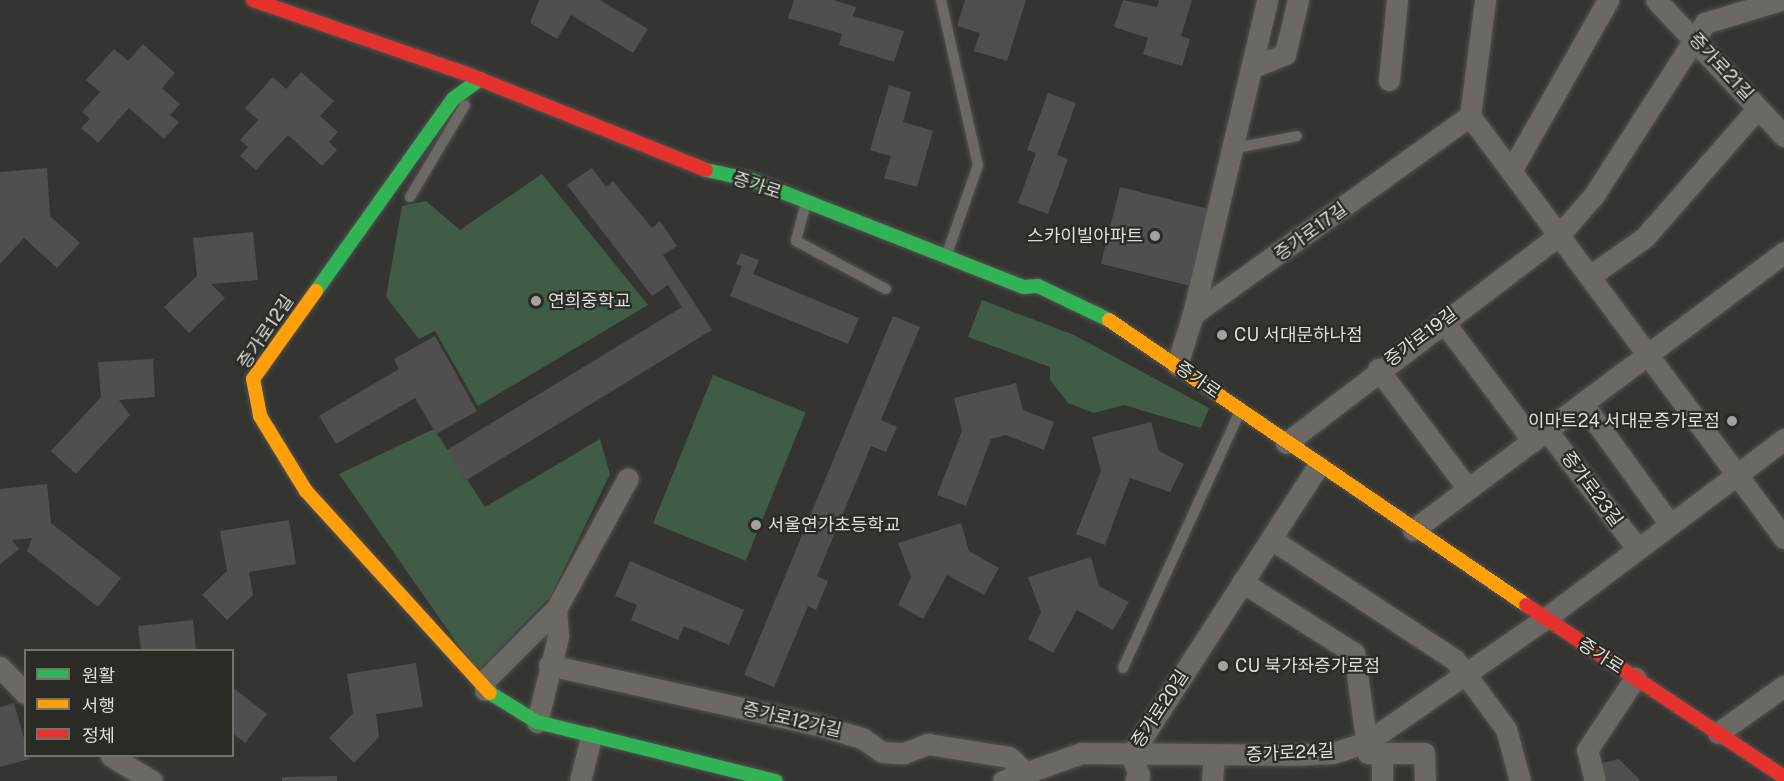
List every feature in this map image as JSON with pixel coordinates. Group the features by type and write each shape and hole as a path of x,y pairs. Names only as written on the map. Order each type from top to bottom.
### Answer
{"main road":[{"name":"증가로","path":"253,0 481,79 712,173 752,180 1023,287 1038,286 1107,318 1318,466 1784,777"},
{"name":"증가로12길","path":"481,79 453,99 253,379 260,416 306,491 484,690"},
{"path":"484,690 537,722 776,781"}],"street":[{"path":"1177,365 1193,314 1236,148 1267,0"},
{"path":"1251,68 1285,54 1298,0"},
{"path":"1389,80 1398,0"},
{"path":"1485,0 1470,116 1784,538"},
{"path":"1511,171 1608,0"},
{"name":"증가로21길","path":"1656,0 1784,136"},
{"path":"1559,235 1594,195 1693,37 1705,23 1780,0"},
{"path":"1590,276 1645,237 1758,108"},
{"name":"증가로17길","path":"1193,314 1470,116"},
{"name":"증가로19길","path":"1286,442 1378,369 1559,235"},
{"path":"1413,530 1649,356 1784,252"},
{"path":"1443,321 1540,436"},
{"path":"1378,369 1468,489"},
{"path":"1583,404 1669,523"},
{"name":"증가로23길","path":"1540,436 1637,548"},
{"path":"1546,618 1669,523 1784,439"},
{"name":"증가로20길","path":"1003,781 1081,753 1131,756 1318,466"},
{"path":"484,690 485,680 556,609 628,478"},
{"path":"1271,539 1455,660 1506,729 1520,781"},
{"path":"1242,582 1354,653 1382,781"},
{"path":"537,722 549,665 558,638 556,609"},
{"name":"증가로24길","path":"1131,756 1333,753 1374,747 1467,674 1546,618"},
{"name":"증가로12가길","path":"549,665 821,726 862,738 882,752 904,753 928,744 1010,757 1025,772"},
{"path":"0,667 24,692"},
{"name":"증가로","path":"1595,781 1587,750 1635,678"},
{"path":"1718,733 1784,686"},
{"path":"580,781 591,737"},
{"path":"1374,747 1424,753 1425,781"},
{"path":"1212,781 1214,755"},
{"path":"1131,756 1139,775 1135,781"},
{"path":"113,757 152,781"}],"lane":[{"path":"941,0 978,165 945,257"},
{"path":"410,197 481,79"},
{"path":"1236,148 1298,136"},
{"path":"806,203 796,241 885,288"},
{"name":"증가로","path":"1123,668 1240,410"}],"green space":[{"path":"542,174 648,305 478,406 435,331 419,339 386,297 402,206 426,201 460,230"},
{"path":"982,300 1074,335 1209,408 1201,428 1124,405 1094,413 1068,403 1050,380 1050,367 968,337"},
{"path":"713,375 806,412 746,561 653,523"},
{"path":"434,429 485,507 600,439 610,474 551,596 477,672 339,474"}],"building":[{"path":"539,0 600,0 648,29 633,53 571,15 557,39 530,23"},
{"path":"794,0 833,0 856,7 853,16 904,31 894,62 839,45 842,34 788,18"},
{"path":"965,0 1026,0 1007,61 974,51 980,33 957,26"},
{"path":"1123,0 1157,7 1159,0 1192,0 1181,36 1190,39 1182,66 1143,54 1148,38 1114,27"},
{"path":"143,44 175,73 162,88 180,104 170,115 179,122 164,139 129,108 98,143 81,128 90,119 82,112 100,92 86,80 114,49 128,61"},
{"path":"301,72 334,101 320,116 338,132 329,142 337,150 322,166 288,135 256,170 240,156 248,147 240,140 258,120 245,108 273,77 286,89"},
{"path":"889,85 911,92 903,122 933,131 917,187 884,178 891,156 870,150"},
{"path":"1048,93 1076,103 1057,155 1068,159 1048,214 1018,203 1036,153 1027,150"},
{"path":"47,168 50,216 80,243 57,268 24,238 0,264 0,172"},
{"path":"592,168 606,187 613,181 652,228 660,221 677,246 663,255 712,330 465,481 447,450 682,307 668,285 652,296 567,185"},
{"name":"스카이빌아파트","path":"1120,187 1208,209 1189,286 1101,264"},
{"path":"253,232 258,280 211,284 225,298 189,333 164,307 197,276 193,238"},
{"path":"741,253 759,260 753,274 859,318 848,344 730,296 742,266 736,264"},
{"path":"893,316 920,327 881,420 897,427 886,452 871,446 817,576 828,581 816,610 808,606 774,687 744,675"},
{"path":"435,336 477,411 436,434 415,398 336,444 319,416 399,369 394,359"},
{"path":"153,359 155,397 119,400 130,415 76,474 51,451 101,397 98,362"},
{"path":"1016,383 1023,410 1054,422 1044,450 1006,435 991,439 966,506 937,495 962,431 954,398"},
{"path":"1151,422 1159,451 1184,464 1170,492 1130,478 1105,545 1076,534 1101,471 1092,437"},
{"path":"47,484 51,523 121,578 98,607 27,551 32,538 12,540 19,549 0,564 0,489"},
{"path":"289,520 296,564 249,572 253,595 227,620 202,595 227,571 220,531"},
{"path":"961,523 969,551 999,568 984,595 947,575 923,619 898,605 911,577 898,543"},
{"path":"1091,557 1099,586 1129,602 1113,630 1077,610 1053,653 1028,639 1041,612 1028,577"},
{"path":"630,561 744,610 729,645 684,626 678,640 631,620 637,605 615,596"},
{"path":"193,620 196,649 141,649 138,626"},
{"path":"416,663 423,707 376,714 379,737 354,763 329,738 353,713 347,674"},
{"path":"234,689 267,714 245,743 234,735"},
{"path":"14,703 24,738 24,757 30,759 0,767 0,707"},
{"path":"1619,759 1640,781 1604,781 1599,764"},
{"path":"337,776 337,781 282,781 282,777"}],"traffic: fast":[{"path":"316,291 453,99 481,79"},
{"path":"706,170 752,180 1023,287 1038,286 1109,320"},
{"path":"490,693 537,722 776,781"}],"traffic: slow":[{"path":"316,291 253,379 260,416 306,491 490,693"},
{"path":"1109,320 1526,605"}],"traffic: jam":[{"path":"253,0 472,76 706,170"},
{"path":"1526,605 1784,777"}],"place":[{"name":"스카이빌아파트","path":"1155,236"},
{"name":"연희중학교","path":"536,301"},
{"name":"CU 서대문하나점","path":"1222,335"},
{"name":"이마트24 서대문증가로점","path":"1732,421"},
{"name":"서울연가초등학교","path":"756,525"},
{"name":"CU 북가좌증가로점","path":"1223,666"}]}
